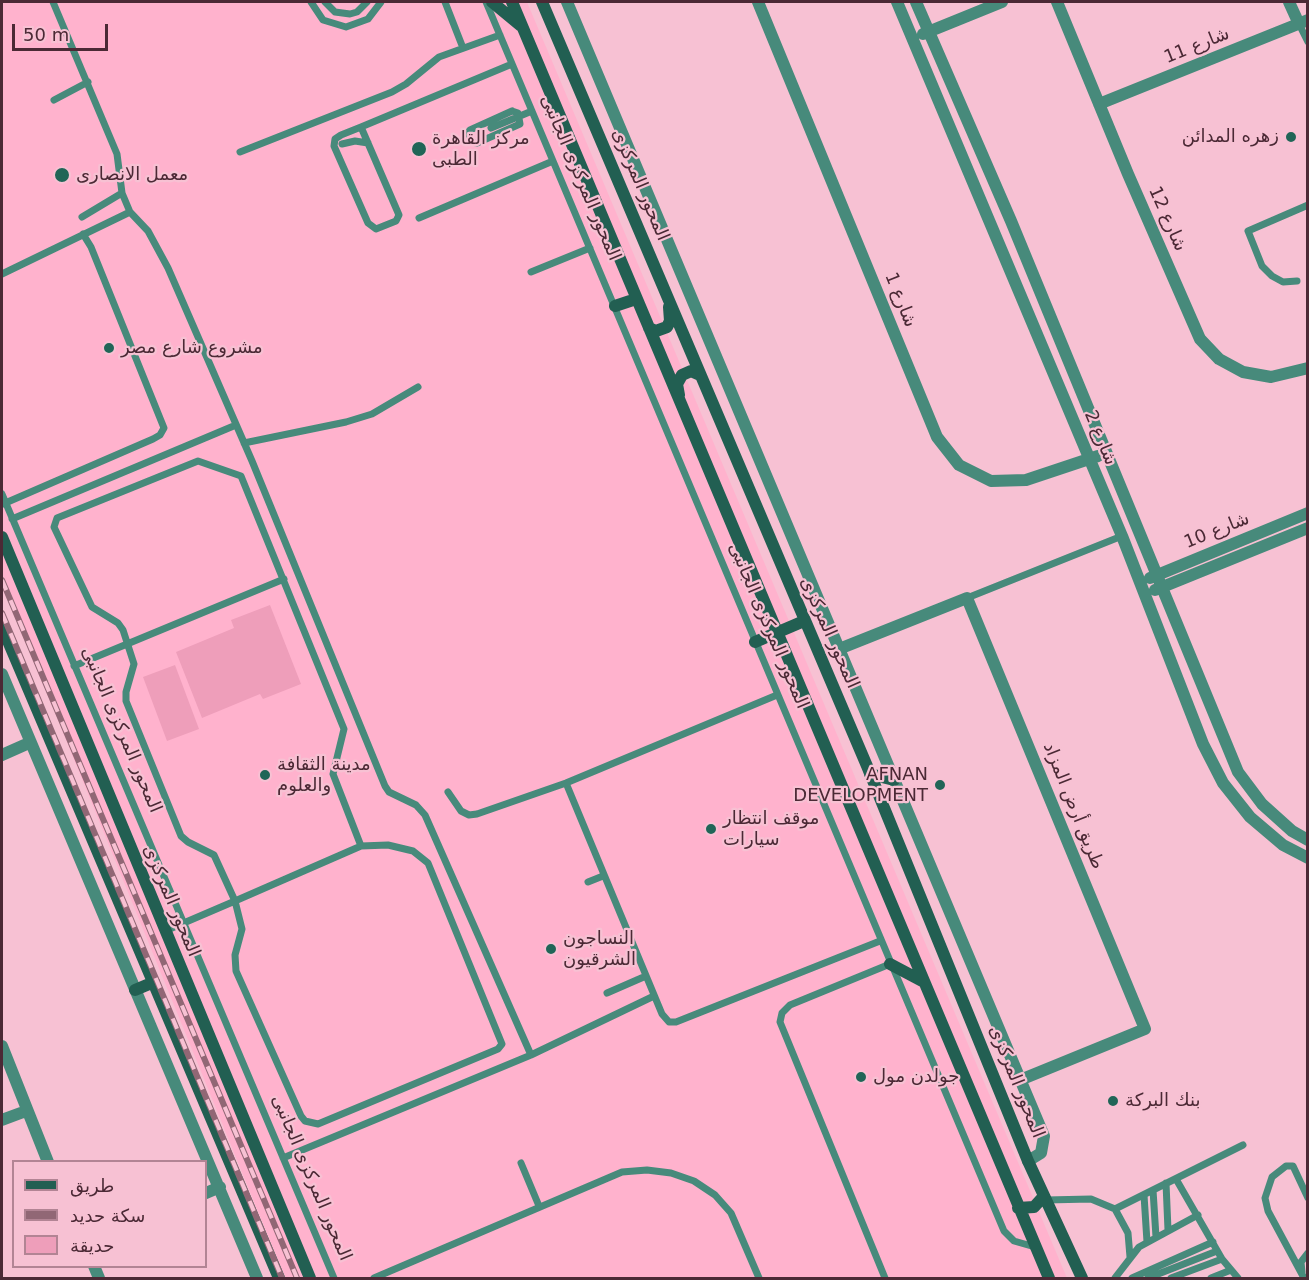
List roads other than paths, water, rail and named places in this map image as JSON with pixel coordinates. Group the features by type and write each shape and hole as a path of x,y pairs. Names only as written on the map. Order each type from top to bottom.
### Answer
{"main road":[{"path":"492,2 522,27"},
{"path":"512,2 1048,1278"},
{"name":"المحور المركزى","path":"542,2 870,774 1028,1161 1082,1278"},
{"path":"649,328 656,331 667,327 670,316 668,296"},
{"path":"615,306 636,299"},
{"path":"681,407 677,384 680,377 688,372 700,375"},
{"name":"المحور المركزى","path":"2,537 164,932 310,1278"},
{"path":"755,642 804,621"},
{"path":"2,627 279,1278"},
{"path":"870,774 894,780"},
{"path":"890,964 924,982"},
{"path":"135,990 154,982"},
{"path":"1018,1209 1034,1208 1045,1198"}],"street":[{"path":"567,2 1045,1142 1041,1153 1028,1161"},
{"name":"شارع 1","path":"758,2 937,437 959,465 991,480 1026,480 1106,454"},
{"name":"شارع 2","path":"897,2 1122,536 1203,744 1223,783 1250,818 1283,845 1308,858"},
{"name":"شارع 2","path":"916,2 1011,221 1238,772 1262,804 1292,831 1308,840"},
{"path":"912,39 1002,2"},
{"name":"شارع 12","path":"1056,2 1200,339 1219,359 1243,372 1271,377 1308,368"},
{"path":"1289,2 1303,22"},
{"name":"شارع 11","path":"1099,104 1303,22"},
{"path":"1304,515 1307,530"},
{"name":"شارع 10","path":"1158,582 1304,515"},
{"name":"شارع 10","path":"1143,588 1307,530"},
{"path":"838,649 967,598"},
{"name":"طريق أرض المزاد","path":"967,598 1145,1029 1020,1080"},
{"path":"2,674 29,743 257,1278"},
{"path":"2,755 29,743"},
{"path":"1283,845 1292,831"},
{"path":"2,1046 26,1111 48,1160"},
{"path":"2,1120 26,1111"},
{"path":"207,1193 220,1187"}],"lane":[{"path":"53,2 117,154 122,193 130,212 148,231 168,268 244,443 385,786 389,792 420,807 425,815 531,1055"},
{"path":"311,2 323,20 346,27 368,19 381,2"},
{"path":"325,2 335,12 342,14 357,12 367,2"},
{"path":"445,2 463,48"},
{"name":"المحور المركزى الجانبى","path":"486,2 1004,1231 1014,1241 1035,1247"},
{"path":"1303,22 1308,42"},
{"path":"240,152 392,92 406,84 439,57 500,34"},
{"path":"361,127 399,215 396,220 376,229 368,223 334,146 337,137 512,64"},
{"path":"54,100 88,82"},
{"path":"512,111 517,111 520,116 520,124 477,143 470,143 466,138 470,130 512,111"},
{"path":"491,128 532,111"},
{"path":"342,144 355,141 368,143"},
{"path":"419,218 553,161"},
{"path":"82,217 122,193"},
{"path":"1297,281 1283,282 1272,276 1262,266 1248,231 1308,205"},
{"path":"2,274 130,212"},
{"path":"3,504 153,439 160,435 164,428 91,247 83,234"},
{"path":"531,272 590,248"},
{"path":"244,443 346,422 372,414 418,387"},
{"path":"12,519 236,424"},
{"path":"164,932 183,923 235,901 361,846 399,847 413,851 428,863 501,1036 502,1044 498,1049 318,1124 304,1121 236,971 235,955 242,929 235,901 214,855 181,836 126,698 134,664 128,644 118,622 92,607 54,527 57,518 193,463 204,462 238,473 243,479 344,729 333,774 361,846"},
{"name":"المحور المركزى الجانبى","path":"2,494 3,504 12,519 334,1278"},
{"path":"967,598 1122,536"},
{"path":"74,666 284,579"},
{"path":"448,792 460,812 473,815 566,783 777,695"},
{"path":"566,783 654,996 664,1018 669,1022 676,1022 880,941"},
{"path":"588,882 603,876"},
{"path":"885,1278 780,1022 782,1013 790,1005 890,964"},
{"path":"607,993 646,976"},
{"path":"283,1158 531,1055 654,996"},
{"path":"1115,1209 1243,1145"},
{"path":"521,1163 539,1206"},
{"path":"1304,1278 1268,1211 1265,1198 1272,1177 1286,1166 1293,1166 1308,1198"},
{"path":"374,1278 622,1172 647,1170 671,1173 694,1181 715,1195 731,1213 759,1278"},
{"path":"1176,1179 1222,1259 1238,1278"},
{"path":"1166,1184 1168,1230"},
{"path":"1153,1190 1156,1237"},
{"path":"1144,1194 1147,1242"},
{"path":"1045,1198 1091,1199 1115,1209 1128,1233 1130,1257"},
{"path":"1115,1278 1130,1257 1147,1242 1198,1215"},
{"path":"1144,1277 1214,1242"},
{"path":"1132,1278 1144,1277 1217,1251"},
{"path":"1304,1278 1301,1262 1308,1253"},
{"path":"1171,1278 1222,1259"},
{"path":"1210,1278 1231,1270"}],"railway":[{"path":"2,580 297,1278"},
{"path":"2,613 282,1278"}],"place":[{"name":"زهره المدائن","path":"1291,137"},
{"name":"مركز القاهرة الطبى","path":"419,149"},
{"name":"معمل الانصارى","path":"62,175"},
{"name":"مشروع شارع مصر","path":"109,348"},
{"name":"مدينة الثقافة والعلوم","path":"265,775"},
{"name":"AFNAN DEVELOPMENT","path":"940,785"},
{"name":"موقف انتظار سيارات","path":"711,829"},
{"name":"النساجون الشرقيون","path":"551,949"},
{"name":"جولدن مول","path":"861,1077"},
{"name":"بنك البركة","path":"1113,1101"}]}
